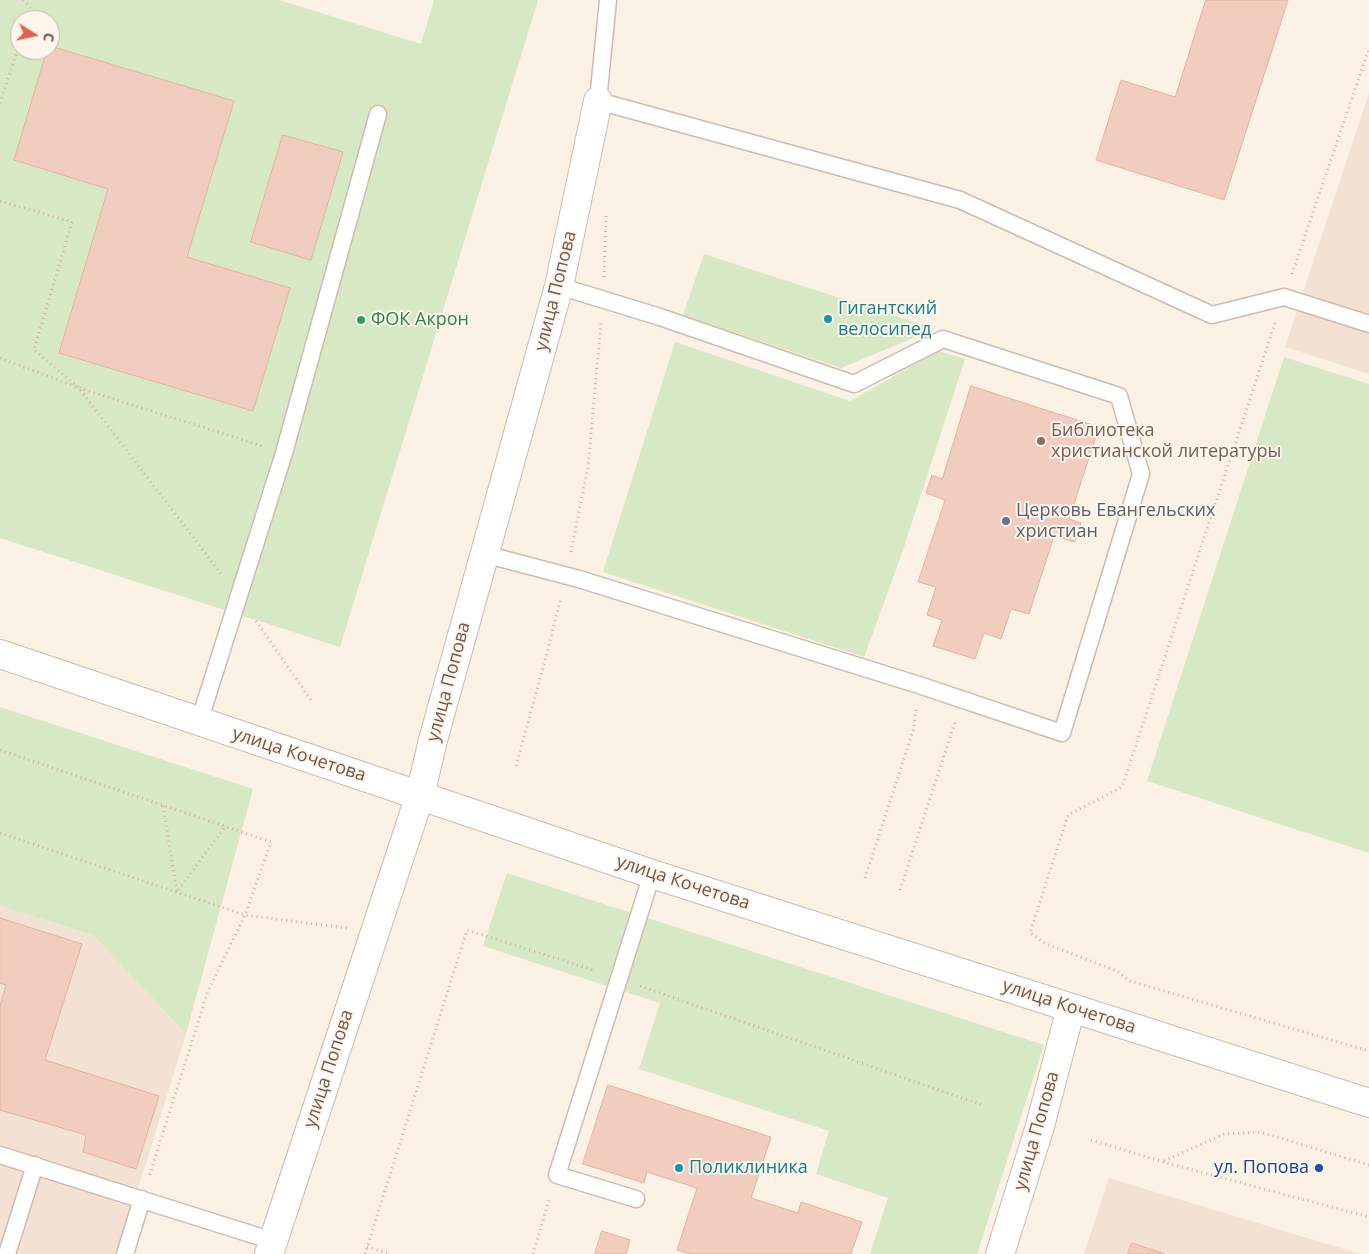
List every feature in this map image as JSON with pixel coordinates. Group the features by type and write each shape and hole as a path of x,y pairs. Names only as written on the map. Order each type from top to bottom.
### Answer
{"street":[{"name":"улица Попова","path":"271,1247 420,795 433,740 559,286 598,101"},
{"name":"улица Кочетова","path":"0,654 652,874 1369,1103"},
{"name":"улица Попова","path":"1000,1254 1040,1126 1071,1008"}],"lane":[{"path":"608,0 598,101 960,200 1212,315 1284,297 1369,324"},
{"path":"199,722 284,453 378,114"},
{"path":"484,554 566,576 919,685 1062,733 1141,474 1119,396 942,340 854,384 660,317 559,286"},
{"path":"636,1199 557,1174 652,874"},
{"path":"0,1154 142,1199 271,1247"},
{"path":"7,1254 35,1165"},
{"path":"124,1254 142,1199"}],"path":[{"path":"23,0 31,8 30,10"},
{"path":"1369,48 1256,377 1122,787 1068,815 1030,933 1046,944 1117,971 1130,981 1369,1051"},
{"path":"0,103 14,60"},
{"path":"0,201 72,222 34,350 78,388 238,596 313,703"},
{"path":"516,766 566,576 588,467 603,300 606,214"},
{"path":"0,358 78,388 284,453"},
{"path":"865,878 914,728 919,685"},
{"path":"900,890 962,700"},
{"path":"0,750 271,842 245,915 208,991 142,1199"},
{"path":"163,806 177,892"},
{"path":"177,892 226,827"},
{"path":"0,833 245,915 347,928"},
{"path":"364,1254 467,930 618,978 982,1105"},
{"path":"1163,1162 1224,1134 1260,1132 1369,1165"},
{"path":"1091,1140 1163,1162 1369,1217"},
{"path":"533,1254 557,1174"},
{"path":"367,1247 391,1254"}],"shaded area":[{"path":"1369,93 1369,374 1285,347"},
{"path":"0,906 93,935 186,1034 118,1254 0,1254"},
{"path":"1109,1178 1360,1254 1084,1254"}],"green space":[{"name":"ФОК Акрон","path":"0,0 279,0 421,44 434,0 538,0 340,647 0,538","holes":["10,10 60,10 60,49 234,101 187,257 290,288 253,411 59,353 108,189 14,160 44,60 10,60"]},
{"path":"704,254 935,329 841,368 683,315"},
{"path":"675,342 850,401 938,351 965,359 900,559 864,657 603,572"},
{"path":"1284,357 1369,384 1369,853 1147,781"},
{"path":"0,707 253,789 186,1034 93,935 0,906"},
{"path":"507,873 1044,1045 977,1254 870,1254 888,1198 816,1174 829,1131 639,1069 660,1003 483,946"}],"building":[{"path":"1206,0 1288,0 1224,200 1096,160 1121,80 1175,97"},
{"path":"60,49 234,101 187,257 290,288 253,411 59,353 108,189 14,160 44,60 60,60"},
{"path":"283,135 343,152 311,260 251,242"},
{"name":"Церковь Евангельских христиан","path":"971,386 1099,427 1069,519 1081,523 1075,542 1054,536 1029,614 1011,609 1001,639 984,633 975,659 933,646 942,620 927,615 936,587 918,582 945,500 926,493 932,475 942,479"},
{"path":"0,918 82,944 45,1060 159,1096 136,1169 83,1152 86,1135 0,1110 0,1006 6,985 0,983"},
{"name":"Поликлиника","path":"608,1085 771,1137 751,1198 798,1213 801,1202 862,1222 851,1254 691,1254 677,1250 697,1188 647,1172 644,1183 583,1164"},
{"path":"602,1231 630,1240 626,1254 595,1254"},
{"path":"1132,1243 1165,1254 1128,1254"}],"place":[{"name":"Гигантский велосипед","path":"828,319"},
{"name":"ФОК Акрон","path":"361,320"},
{"name":"Библиотека христианской литературы","path":"1041,441"},
{"name":"Церковь Евангельских христиан","path":"1006,521"},
{"name":"Поликлиника","path":"679,1168"},
{"name":"ул. Попова","path":"1319,1168"}]}
